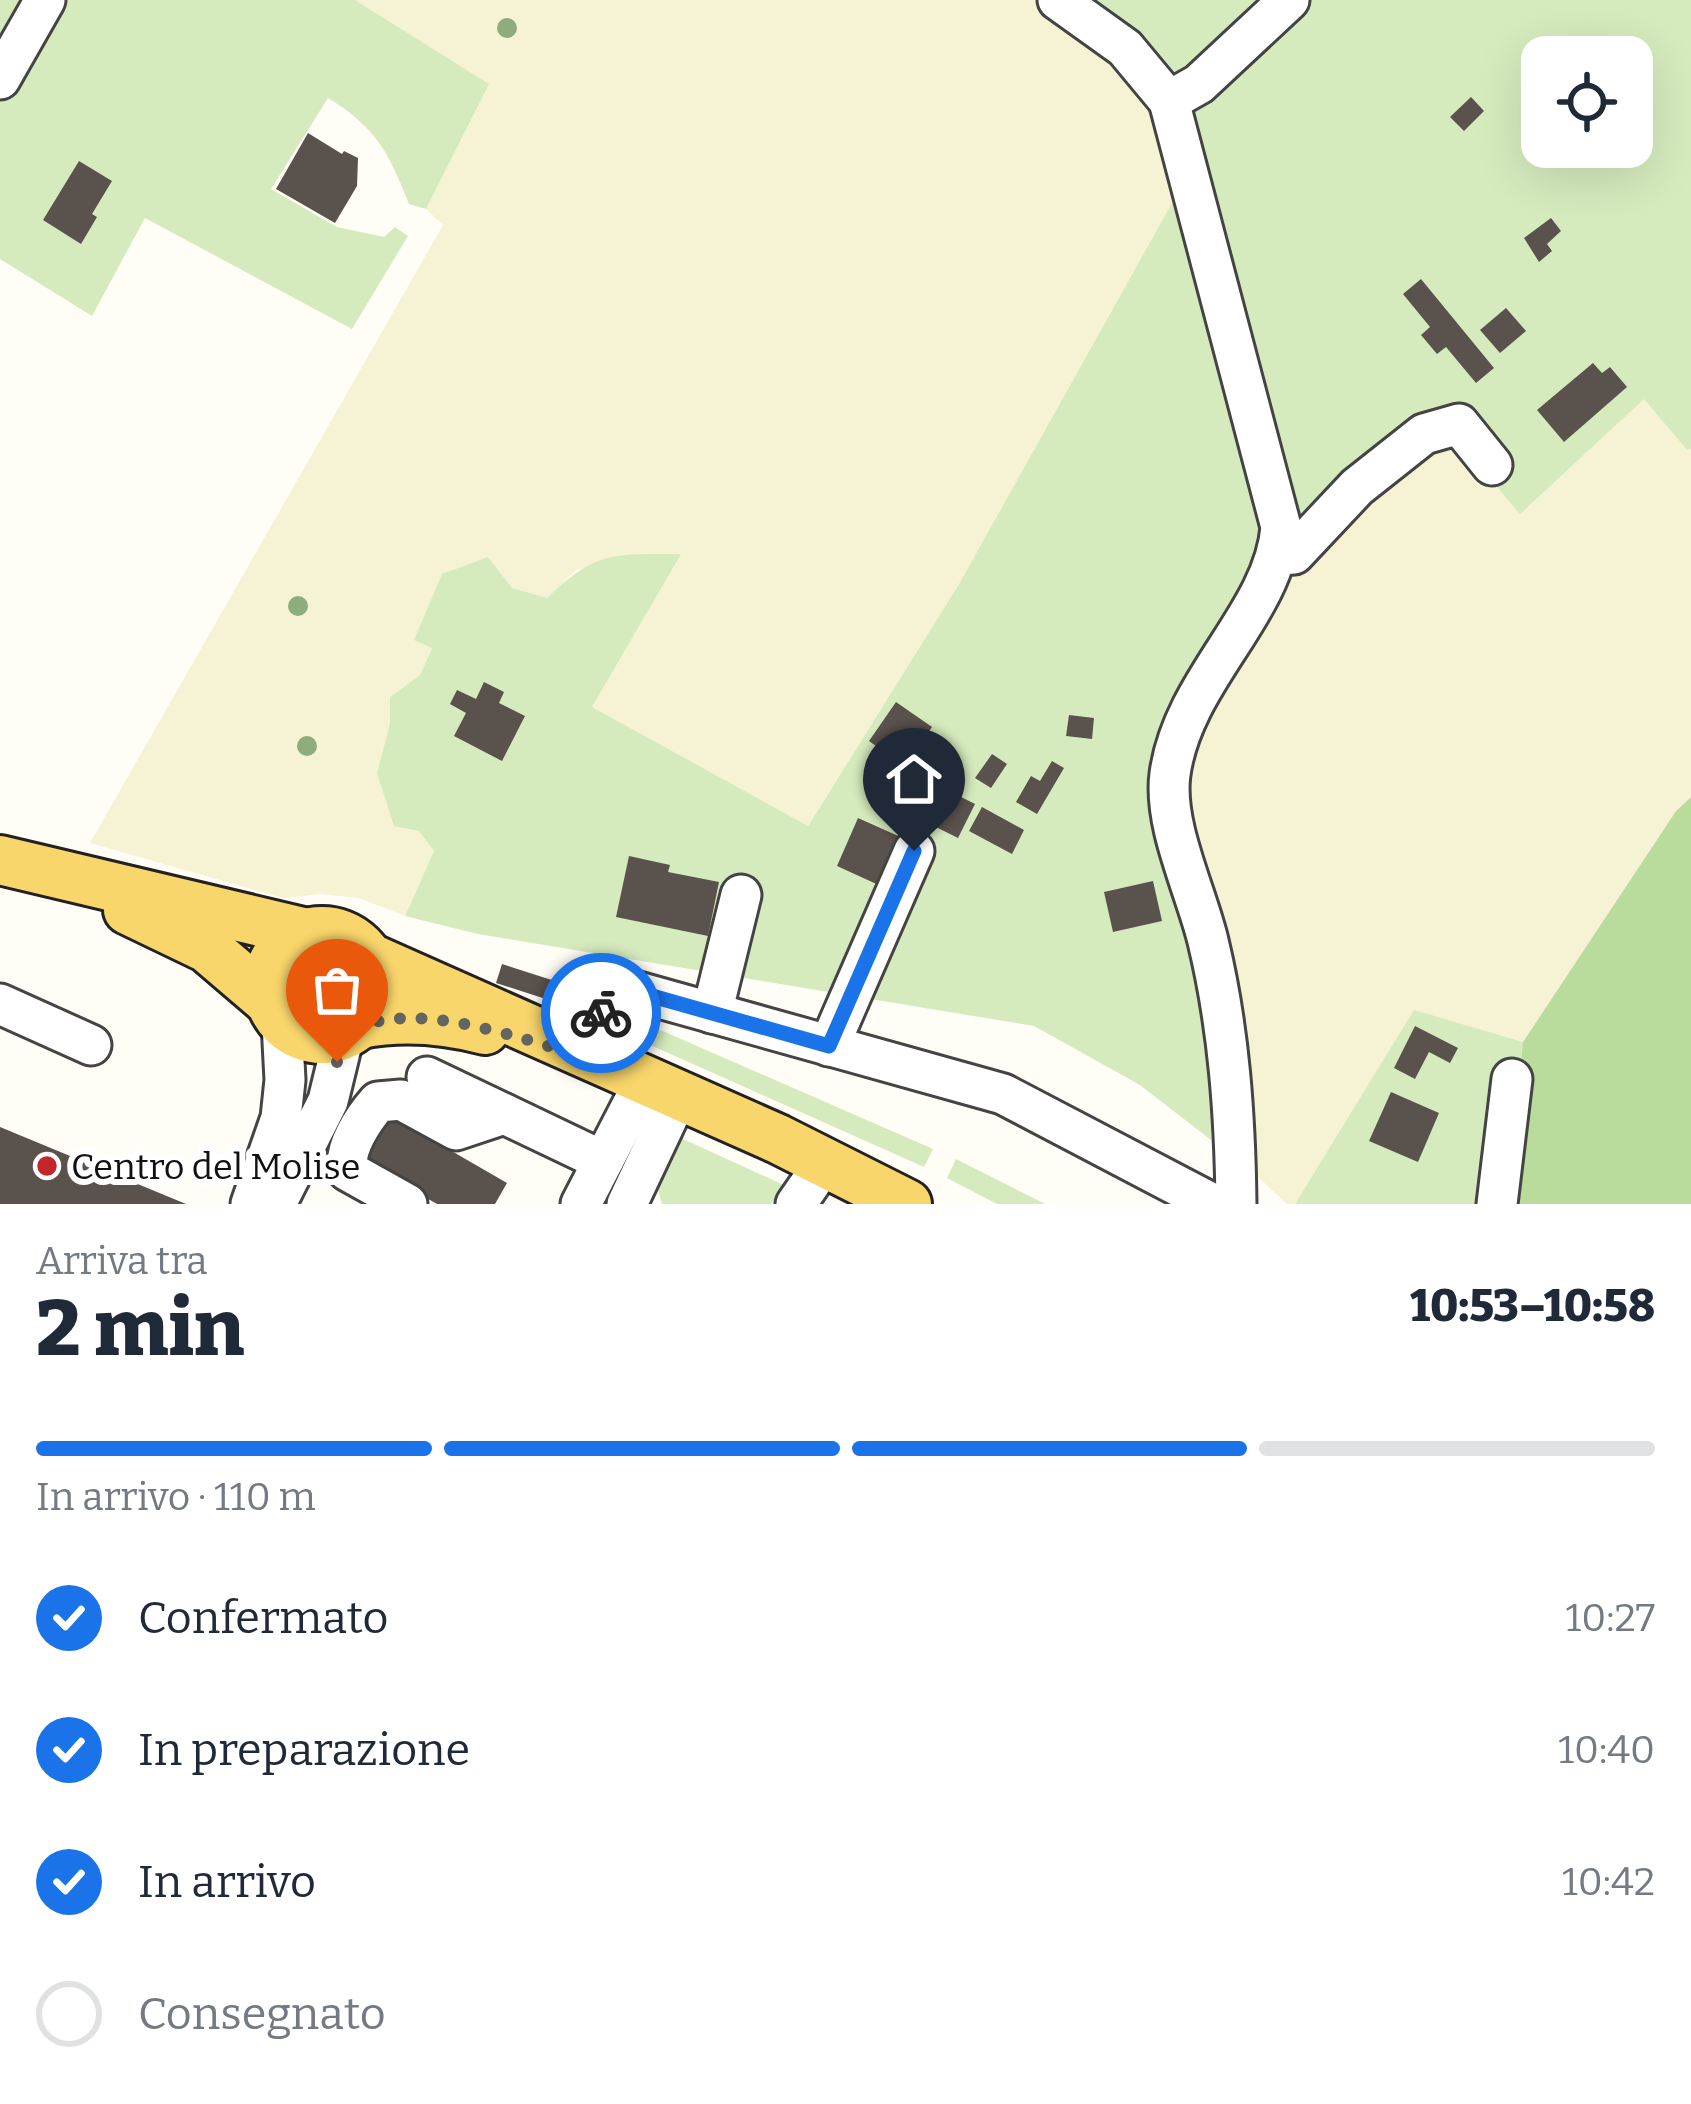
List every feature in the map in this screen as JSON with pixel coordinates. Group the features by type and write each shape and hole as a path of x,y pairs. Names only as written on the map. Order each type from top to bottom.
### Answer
{"main road":[{"path":"0,860 308,933 342,935 368,957 825,1162 907,1204"},
{"path":"58,876 207,948 300,1036 322,1040 392,1018 455,1022 583,1056"},
{"path":"275,1012 267,980 274,959 288,943 308,933"},
{"path":"351,1030 373,1004 376,980 368,957"}],"street":[{"path":"0,80 45,0"},
{"path":"1058,0 1125,48 1169,101 1281,527 1279,555 1262,591 1200,685 1171,767 1168,796 1208,941 1228,1050 1236,1204"},
{"path":"1169,101 1199,84 1289,0"},
{"path":"1279,555 1294,554 1357,487 1424,434 1459,424 1492,465"},
{"path":"829,1046 914,851"},
{"path":"712,1013 741,895"},
{"path":"583,1056 613,985 1003,1094 1213,1204"},
{"path":"0,1004 91,1046"},
{"path":"251,1204 281,1118 285,1080 275,1012"},
{"path":"276,1204 328,1101 351,1030"},
{"path":"427,1077 603,1161"},
{"path":"1497,1204 1512,1079"},
{"path":"581,1204 603,1161 661,1089"},
{"path":"627,1204 661,1089"},
{"path":"407,1204 348,1171 345,1164 346,1154 378,1102 401,1100 456,1130 504,1114"},
{"path":"796,1204 825,1162"}],"shaded area":[{"path":"355,0 1040,0 1145,89 1182,185 959,584 807,827 592,707 680,555 576,570 547,598 442,575 415,639 432,647 420,675 390,697 390,723 377,773 434,851 405,916 359,898 321,894 283,898 90,843 443,225 426,209 488,85"},
{"path":"1644,398 1687,450 1691,449 1691,797 1676,811 1523,1042 1414,1011 1295,1204 1287,1204 1257,1176 1237,980 1185,811 1184,766 1209,696 1290,571 1426,448"}],"green space":[{"path":"0,0 355,0 489,84 426,209 409,204 379,143 328,98 271,189 337,227 384,237 395,227 408,236 352,329 145,218 92,316 0,259"},
{"path":"1091,0 1691,0 1691,449 1644,399 1520,514 1457,440 1426,448 1295,533 1156,59"},
{"path":"1182,185 1261,521 1263,565 1172,712 1211,1068 1211,1140 1140,1085 1034,1026 478,934 405,916 434,851 419,831 394,826 377,773 390,723 390,697 420,675 432,648 414,640 442,574 488,557 512,588 547,598 579,571 608,558 681,554 592,707 808,826 959,584"},
{"path":"1691,797 1691,1204 1505,1204 1523,1042 1676,811"},
{"path":"323,959 341,967 349,985 341,1003 323,1011 305,1003 297,985 305,967"},
{"path":"1414,1010 1523,1042 1505,1204 1295,1204"},
{"path":"626,1015 933,1149 924,1167 637,1039"},
{"path":"670,1133 784,1185 771,1204 662,1204 657,1186"},
{"path":"956,1159 1045,1204 997,1204 947,1178"}],"building":[{"path":"1471,97 1484,111 1464,131 1450,117"},
{"path":"308,133 358,158 357,186 335,223 276,189"},
{"path":"79,161 112,181 81,244 43,220"},
{"path":"1551,218 1561,231 1547,244 1552,251 1539,262 1524,238"},
{"path":"1421,279 1494,368 1476,383 1446,347 1437,354 1421,335 1430,327 1403,294"},
{"path":"1506,308 1526,331 1500,353 1480,330"},
{"path":"1593,363 1602,373 1610,367 1627,387 1564,442 1537,410"},
{"path":"484,682 504,692 499,703 525,716 502,761 454,736 466,713 450,704 457,690 476,699"},
{"path":"896,702 932,727 904,766 869,741"},
{"path":"1069,715 1094,718 1092,739 1066,736"},
{"path":"992,754 1007,764 991,788 975,778"},
{"path":"1052,761 1064,768 1037,814 1016,802 1031,776 1040,781"},
{"path":"951,792 975,804 958,838 934,826"},
{"path":"982,807 1024,830 1012,854 969,831"},
{"path":"858,818 905,839 883,887 837,866"},
{"path":"629,856 670,865 668,872 719,882 708,936 616,917"},
{"path":"1153,881 1162,921 1113,932 1104,892"},
{"path":"502,964 561,983 555,1002 496,983"},
{"path":"1415,1026 1458,1048 1450,1063 1429,1052 1415,1079 1394,1068"},
{"path":"1391,1092 1439,1113 1418,1162 1369,1141"},
{"path":"391,1116 507,1183 495,1204 437,1204 365,1163"},
{"name":"Centro del Molise","path":"0,1127 186,1204 0,1204"}],"way so far":[{"path":"337,1062 344,1036 359,1024 392,1018 455,1022 583,1056 601,1013"}],"place":[{"name":"Centro del Molise","path":"47,1166"}],"route":[{"path":"601,1013 613,985 829,1046 914,851"}]}
